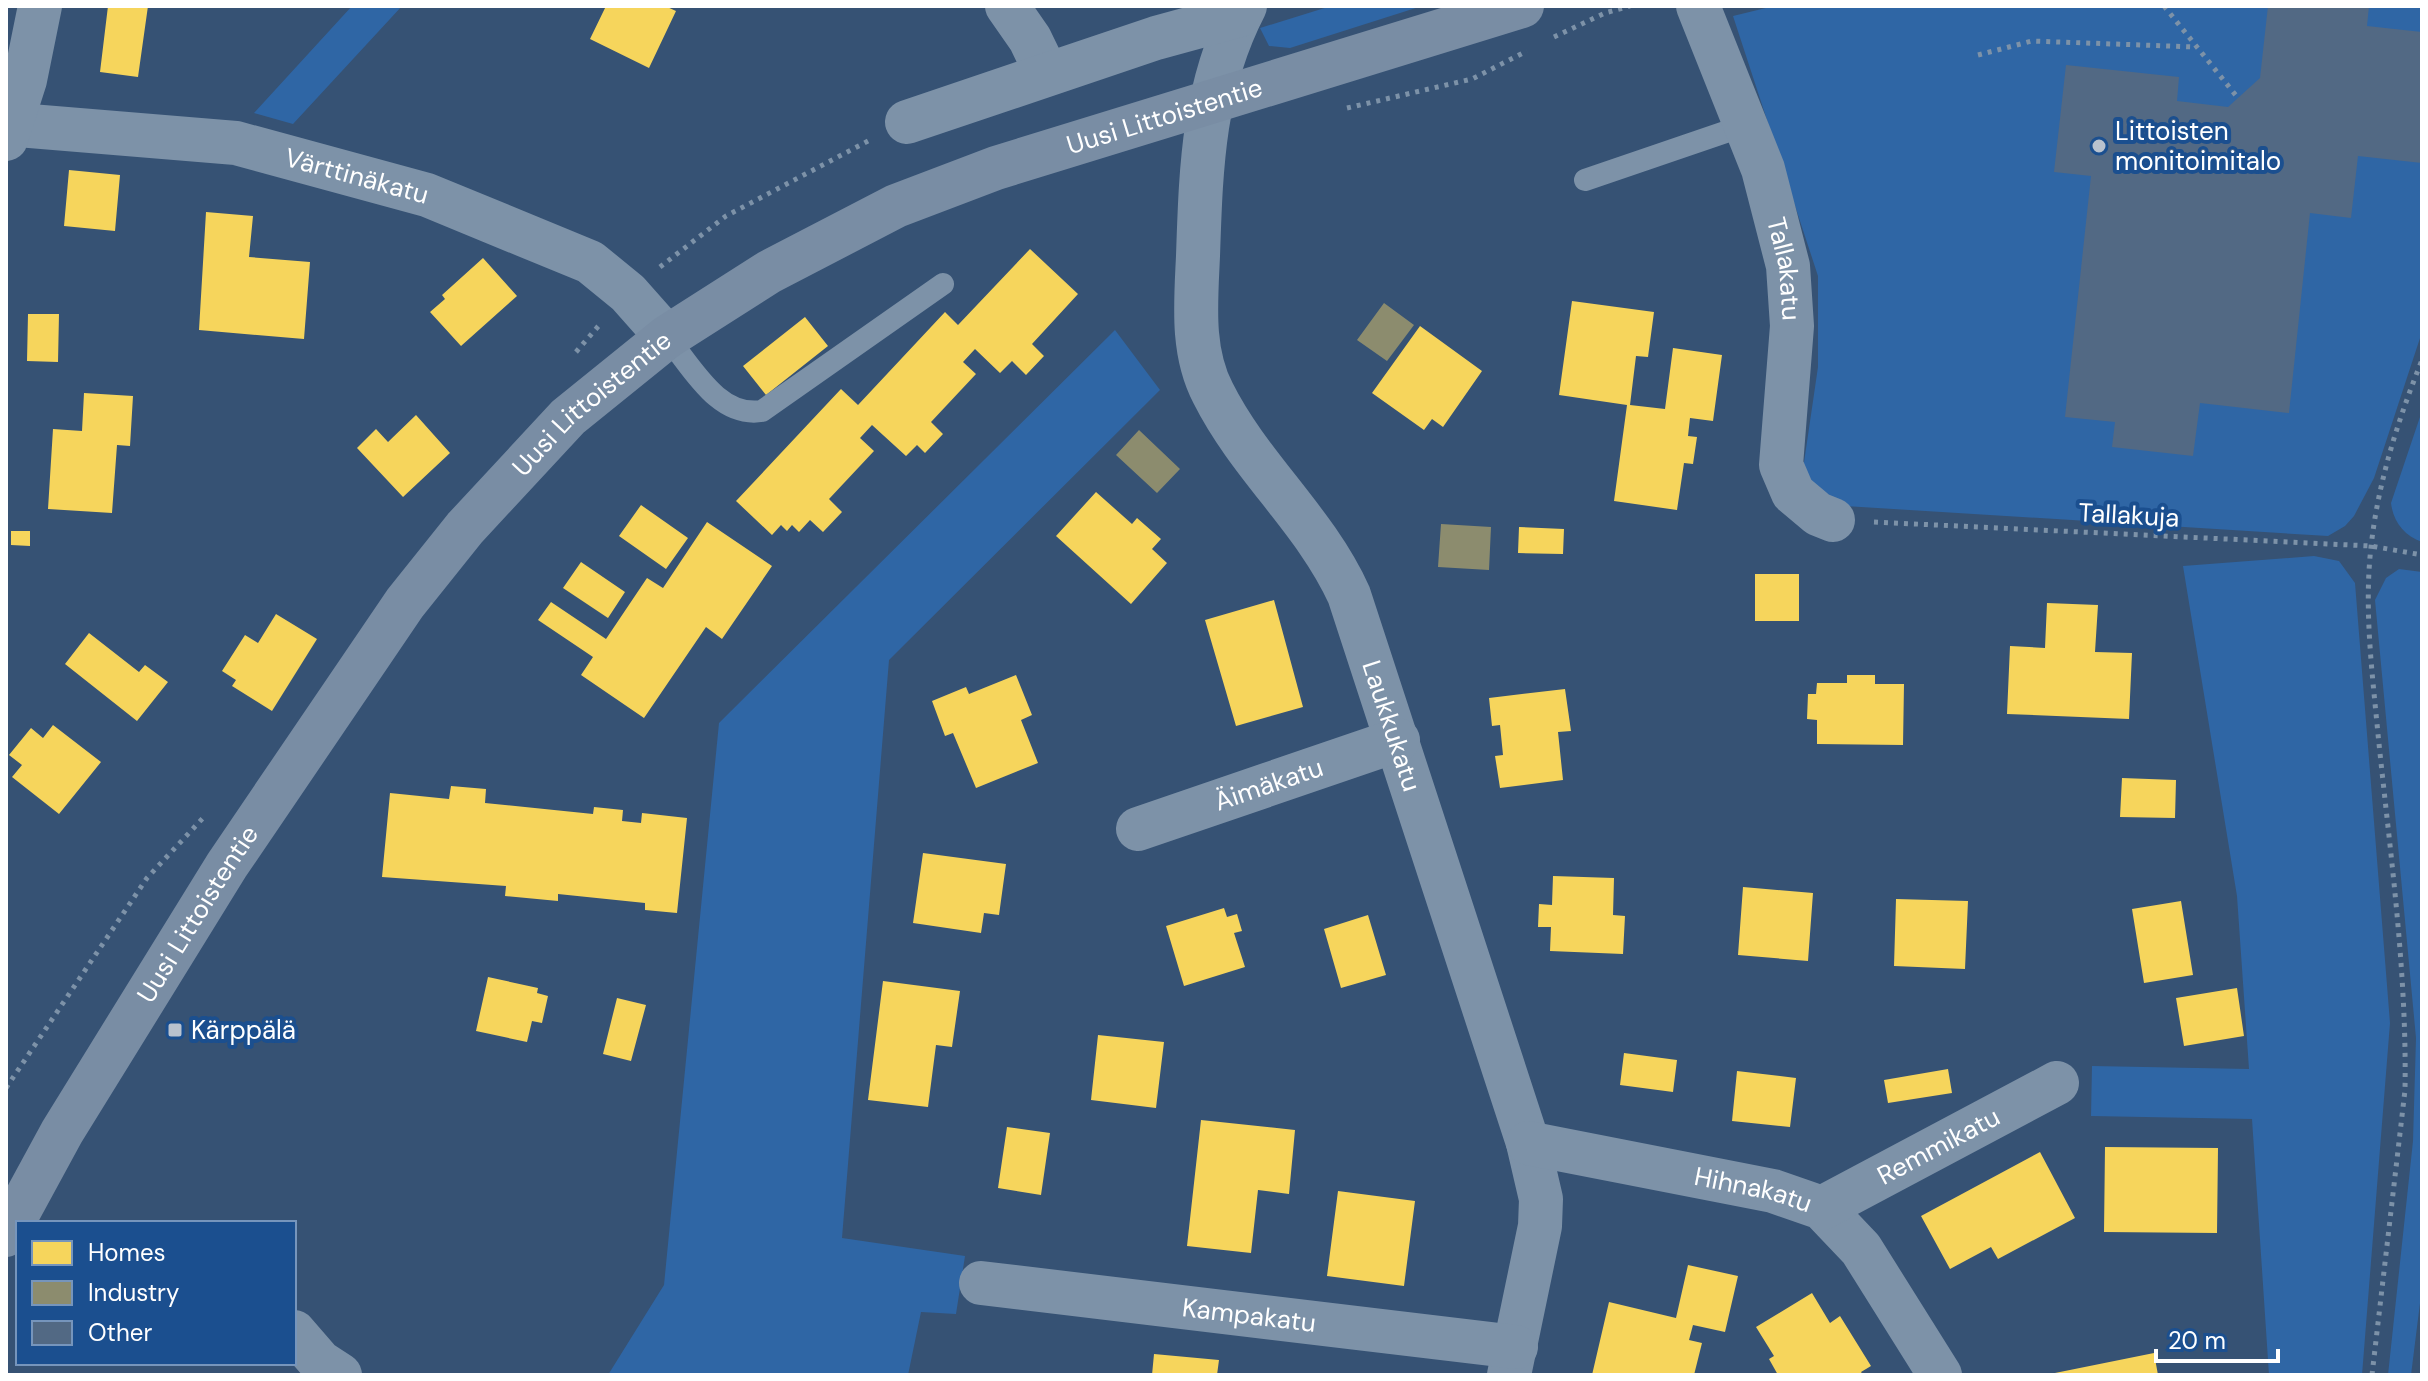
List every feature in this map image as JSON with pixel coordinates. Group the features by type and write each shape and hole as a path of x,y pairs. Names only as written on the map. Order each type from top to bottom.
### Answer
{"street":[{"path":"8,129 25,80 40,6"},
{"path":"1007,6 1030,39 1047,74"},
{"name":"Uusi Littoistentie","path":"17,1221 62,1132 227,865 405,603 465,528 568,417 667,337 769,272 896,206 996,168 1522,6"},
{"name":"Tallakatu","path":"1698,6 1774,200 1788,266 1792,326 1781,465 1793,493 1818,514 1833,520"},
{"path":"907,122 1243,10"},
{"name":"Laukkukatu","path":"1243,10 1210,102 1202,146 1196,309 1204,374 1225,415 1306,520 1336,568 1360,624 1528,1143 1541,1199 1540,1226 1512,1361"},
{"name":"Värttinäkatu","path":"8,129 236,143 427,195 590,262 628,293 667,337"},
{"name":"Äimäkatu","path":"1138,829 1398,740"},
{"name":"Remmikatu","path":"1822,1208 2057,1083"},
{"name":"Hihnakatu","path":"1528,1143 1773,1191 1822,1208 1861,1249 1940,1375"},
{"name":"Kampakatu","path":"981,1283 1512,1361"},
{"path":"296,1334 320,1362 340,1375"}],"lane":[{"path":"1585,180 1746,125"},
{"path":"667,337 724,405 746,414 762,411 943,284"}],"path":[{"path":"2164,6 2238,98"},
{"path":"1978,55 2032,41 2195,47"},
{"path":"2372,1375 2403,1106 2405,1053 2402,971 2368,615 2371,546 2392,446 2422,360"},
{"name":"Tallakuja","path":"1833,520 2371,546 2422,555"}],"shaded area":[{"path":"352,6 402,6 293,124 254,113"},
{"path":"1331,6 1422,6 1290,48 1269,46 1260,28"},
{"name":"Littoisten monitoimitalo","path":"1774,6 2422,6 2422,332 2374,478 2354,516 2345,526 2328,536 1845,506 1802,476 1818,367 1818,276 1733,16"},
{"path":"1115,330 1160,390 889,660 842,1238 965,1256 956,1314 921,1312 908,1375 608,1375 664,1285 719,723"},
{"path":"2422,411 2422,542 2400,527 2391,503"},
{"path":"2314,556 2339,561 2355,583 2390,1023 2362,1375 2269,1375 2252,1119 2091,1116 2092,1066 2249,1069 2237,896 2183,566"},
{"path":"2399,569 2422,572 2422,1287 2411,1375 2388,1375 2413,1141 2416,1038 2375,600 2386,578"}],"building: Homes":[{"path":"108,6 148,6 138,77 100,72"},
{"path":"606,6 665,6 676,11 649,68 590,39"},
{"path":"69,170 120,175 115,231 64,226"},
{"path":"206,212 253,216 249,257 310,262 304,339 199,330"},
{"path":"1030,249 1078,294 1032,344 1044,356 1026,375 1012,361 1000,373 975,349 963,362 976,374 931,422 943,434 925,453 917,445 906,456 872,425 860,438 874,451 829,499 842,512 823,532 810,520 799,532 792,525 787,531 781,525 772,535 736,501 841,389 858,405 945,312 958,325"},
{"path":"483,258 517,296 461,346 430,312 445,299 442,295"},
{"path":"1572,301 1654,312 1648,357 1636,356 1630,405 1665,409 1673,348 1722,355 1713,421 1690,418 1688,436 1697,437 1693,464 1684,463 1677,510 1614,501 1627,405 1559,395"},
{"path":"28,314 59,314 58,362 27,361"},
{"path":"805,317 828,346 766,395 743,366"},
{"path":"1420,326 1482,371 1443,427 1432,419 1424,430 1372,393"},
{"path":"84,393 133,396 130,446 117,445 112,513 48,509 53,429 82,431"},
{"path":"416,415 450,453 403,497 357,448 376,429 388,442"},
{"path":"1096,492 1132,524 1137,518 1161,539 1152,549 1167,563 1131,604 1056,536"},
{"path":"641,505 688,538 666,569 619,536"},
{"path":"707,522 772,566 722,639 706,627 644,718 581,675 593,657 538,620 551,602 606,639 647,578 663,588"},
{"path":"1519,527 1564,529 1563,554 1518,553"},
{"path":"11,531 30,531 30,546 11,545"},
{"path":"581,562 625,592 608,618 563,588"},
{"path":"1755,574 1799,574 1799,621 1755,621"},
{"path":"1274,600 1303,707 1236,726 1205,620"},
{"path":"2047,603 2098,605 2095,652 2132,653 2129,719 2007,714 2010,646 2045,648"},
{"path":"276,614 317,639 272,711 232,686 236,680 222,671 245,635 258,643"},
{"path":"89,633 139,672 145,665 168,682 137,721 65,664"},
{"path":"1016,675 1032,715 1021,720 1038,763 976,788 953,733 945,736 932,701 966,687 969,694"},
{"path":"1847,675 1875,675 1875,684 1904,684 1903,745 1817,744 1817,720 1807,719 1808,694 1816,694 1817,683 1847,683"},
{"path":"1565,689 1571,731 1558,732 1563,780 1500,788 1495,756 1503,755 1500,725 1492,726 1489,698"},
{"path":"53,725 101,762 59,814 12,777 22,765 9,755 31,728 43,738"},
{"path":"2122,778 2176,780 2175,818 2120,817"},
{"path":"451,786 486,789 485,803 593,814 594,807 623,810 622,821 641,823 642,813 687,818 677,913 645,910 645,903 558,894 558,901 505,896 506,886 382,877 390,793 449,799"},
{"path":"923,853 1006,864 999,915 984,913 981,933 913,923"},
{"path":"1553,876 1614,878 1613,915 1625,916 1623,954 1550,951 1551,927 1538,927 1539,904 1552,905"},
{"path":"1743,887 1813,893 1808,961 1738,955"},
{"path":"1896,899 1968,901 1965,969 1894,966"},
{"path":"2181,901 2193,975 2144,983 2132,909"},
{"path":"1224,908 1227,917 1237,914 1242,931 1234,933 1245,967 1184,986 1166,926"},
{"path":"1368,915 1386,975 1341,988 1324,929"},
{"path":"488,977 538,988 537,993 548,996 542,1023 532,1021 527,1042 476,1031"},
{"path":"883,981 960,991 952,1047 936,1045 928,1107 868,1100"},
{"path":"2237,988 2244,1036 2184,1046 2176,998"},
{"path":"617,998 646,1005 631,1061 603,1054"},
{"path":"1098,1035 1164,1042 1156,1108 1091,1100"},
{"path":"1624,1053 1677,1060 1673,1092 1620,1085"},
{"path":"1948,1069 1952,1093 1888,1103 1884,1080"},
{"path":"1737,1071 1796,1078 1790,1127 1732,1121"},
{"path":"1201,1120 1295,1130 1289,1194 1258,1190 1251,1253 1187,1246"},
{"path":"1007,1127 1050,1133 1041,1195 998,1188"},
{"path":"2105,1147 2218,1148 2217,1233 2104,1232"},
{"path":"2040,1152 2075,1218 1998,1259 1991,1247 1950,1269 1921,1216"},
{"path":"1338,1191 1415,1201 1404,1286 1327,1276"},
{"path":"1688,1265 1738,1276 1725,1332 1693,1325 1689,1340 1702,1343 1694,1375 1592,1375 1609,1302 1676,1318"},
{"path":"1812,1293 1830,1323 1840,1316 1871,1366 1861,1372 1863,1375 1778,1375 1769,1359 1774,1356 1756,1327"},
{"path":"2154,1353 2158,1375 2050,1375 2050,1374"},
{"path":"1154,1354 1219,1360 1217,1375 1152,1375"}],"building: Industry":[{"path":"1384,303 1414,325 1387,361 1357,340"},
{"path":"1139,430 1180,469 1157,493 1116,455"},
{"path":"1441,524 1491,527 1489,570 1438,567"}],"building: Other":[{"path":"2268,6 2369,6 2367,26 2422,32 2422,163 2358,156 2351,218 2310,213 2289,413 2200,403 2193,456 2112,447 2115,422 2065,417 2091,176 2054,172 2066,65 2179,77 2177,101 2228,107 2260,78"}],"place":[{"name":"Littoisten monitoimitalo","path":"2099,146"},
{"name":"Kärppälä","path":"175,1030"}]}
